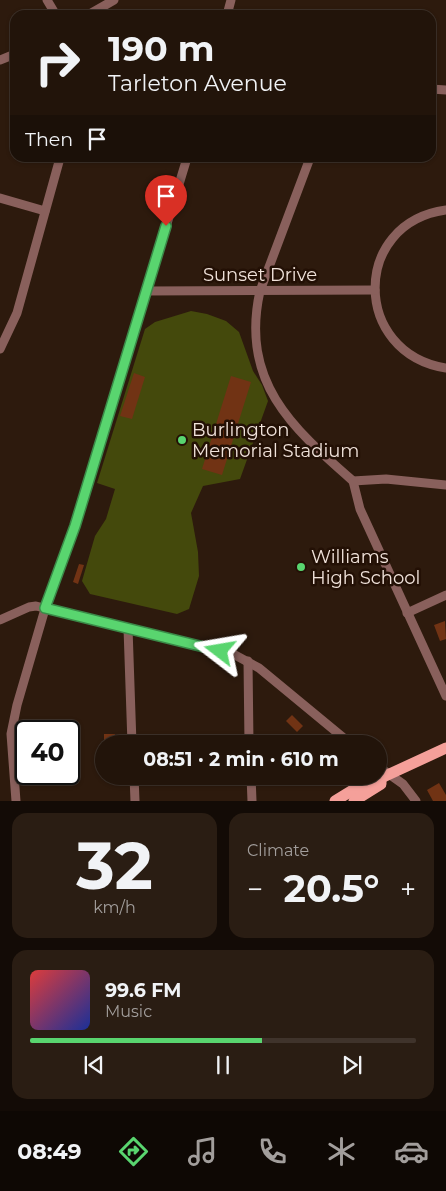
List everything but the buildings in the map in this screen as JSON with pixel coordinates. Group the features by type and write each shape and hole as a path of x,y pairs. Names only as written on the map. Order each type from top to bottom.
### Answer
{"main road":[{"path":"387,771 446,748"},
{"path":"335,801 361,785"},
{"path":"354,801 379,785"}],"street":[{"path":"97,10 114,0"},
{"path":"0,349 17,313 59,162"},
{"path":"16,801 11,734 13,721 45,608 75,526 186,162"},
{"path":"308,162 260,291 256,308 256,347 261,366 275,400 285,416 303,436 353,481 360,509 446,696"},
{"path":"0,198 45,211"},
{"path":"446,210 424,216 412,222 392,240 379,264 374,290 381,320 398,346 423,363 446,368"},
{"name":"Sunset Drive","path":"146,291 374,290"},
{"path":"353,481 386,479 446,485"},
{"path":"408,613 446,595"},
{"path":"0,620 29,607 45,608 235,655 248,661 340,735"},
{"path":"128,628 132,735"},
{"path":"248,661 249,735"},
{"path":"387,775 403,784 416,801"},
{"path":"134,785 135,801"},
{"path":"251,785 252,801"}],"green space":[{"name":"Burlington Memorial Stadium","path":"191,311 207,314 226,321 239,332 253,371 262,385 268,401 240,479 203,486 191,513 198,552 199,576 189,609 177,614 90,594 82,581 95,536 106,519 115,489 97,483 145,329 155,322"}],"place":[{"name":"Burlington Memorial Stadium","path":"182,440"},
{"name":"Williams High School","path":"301,567"}],"route":[{"path":"166,226 75,526 45,608 220,651"}]}
